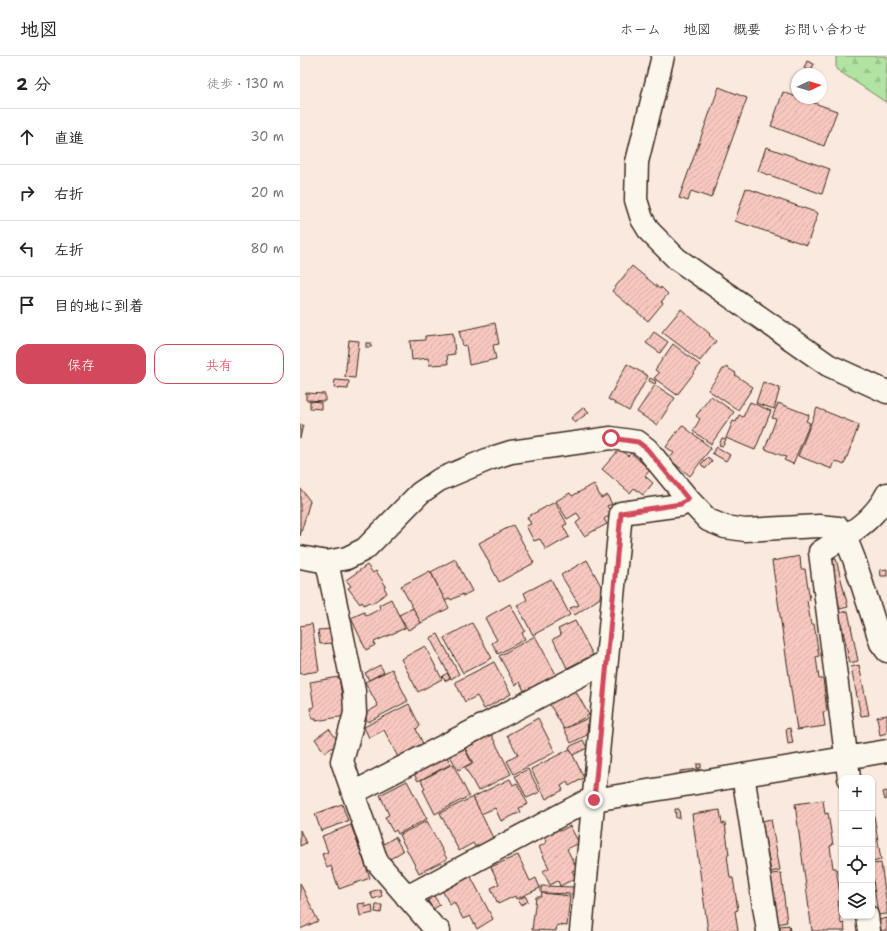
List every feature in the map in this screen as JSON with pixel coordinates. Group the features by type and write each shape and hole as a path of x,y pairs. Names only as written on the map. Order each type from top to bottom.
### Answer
{"street":[{"path":"663,56 637,162 636,200 642,219 650,232 677,259 828,365 887,392"},
{"path":"300,557 327,562 347,558 366,549 420,493 439,480 489,459 511,452 611,438 638,442 647,449 688,499 708,520 725,527 745,530 819,526 839,528 845,536 854,559 881,643 887,651"},
{"path":"848,768 820,552 864,524 882,504 887,494"},
{"path":"581,931 621,513 681,504 688,499"},
{"path":"327,562 354,691 355,712 342,761 377,862 436,930 439,931"},
{"path":"353,793 600,665 606,668"},
{"path":"407,897 585,802 743,774 848,768 887,751"},
{"path":"743,774 768,931"},
{"path":"867,919 868,931"}],"green space":[{"path":"836,56 887,56 887,103 836,69"}],"building":[{"path":"807,61 814,64 812,68 804,68"},
{"path":"719,87 747,98 711,198 691,191 688,201 679,198"},
{"path":"783,92 791,95 791,104 817,104 837,111 824,146 771,126"},
{"path":"766,147 830,169 822,194 758,171"},
{"path":"746,188 818,213 807,245 735,221"},
{"path":"632,266 660,289 661,287 668,294 661,302 663,303 648,321 612,291"},
{"path":"681,309 716,341 700,361 662,332"},
{"path":"495,323 499,344 493,345 496,359 469,365 466,345 463,346 459,331"},
{"path":"654,332 668,342 660,353 646,343"},
{"path":"453,333 455,354 447,355 448,364 429,365 428,358 412,360 410,341 425,340 425,336"},
{"path":"349,340 359,341 355,378 345,377"},
{"path":"366,343 371,343 371,347 366,347"},
{"path":"673,344 700,365 677,395 654,378 659,373 655,370"},
{"path":"627,364 648,376 629,411 608,399"},
{"path":"726,367 753,387 738,410 708,390"},
{"path":"650,378 656,381 655,384 649,381"},
{"path":"335,380 349,381 348,389 334,388"},
{"path":"763,382 780,388 774,409 756,403"},
{"path":"655,385 675,398 657,425 637,412"},
{"path":"306,393 325,394 325,401 306,400"},
{"path":"711,396 734,412 711,444 693,431 700,419 696,416"},
{"path":"310,401 321,402 321,409 310,408"},
{"path":"750,402 771,411 755,450 726,438 733,421 736,422 739,415 743,417"},
{"path":"778,403 809,415 806,421 810,423 793,464 784,460 786,457 765,449 776,419 772,418"},
{"path":"584,407 589,412 575,423 571,418"},
{"path":"817,408 859,425 844,465 835,461 832,469 798,456"},
{"path":"300,424 303,425 300,438"},
{"path":"682,425 711,448 690,476 669,459 674,453 666,447"},
{"path":"722,438 726,439 723,446 719,445"},
{"path":"717,447 730,455 726,461 712,453"},
{"path":"620,449 628,456 631,453 650,470 645,476 653,483 643,495 634,488 630,493 602,469"},
{"path":"708,457 712,462 705,469 701,464"},
{"path":"594,484 601,498 607,495 612,504 607,506 612,514 604,519 607,524 584,536 576,523 581,519 577,513 567,519 556,501 570,493 572,496"},
{"path":"300,488 310,501 300,536"},
{"path":"555,502 567,524 563,526 569,537 546,550 540,539 534,541 526,526 531,524 527,517"},
{"path":"513,525 534,563 499,582 479,543"},
{"path":"800,556 801,569 805,569 810,600 807,601 811,624 814,624 819,656 816,657 819,679 823,679 827,711 823,712 825,726 797,730 772,561"},
{"path":"455,559 472,591 463,596 463,594 451,600 450,598 445,601 431,572"},
{"path":"836,559 848,607 840,609 828,560"},
{"path":"587,560 601,586 600,598 575,615 570,608 579,605 561,575"},
{"path":"367,565 373,573 376,571 386,586 384,587 387,593 371,604 369,602 364,605 362,602 360,604 348,588 351,586 346,580"},
{"path":"887,569 887,576 881,576 880,570"},
{"path":"430,571 449,608 421,623 401,586"},
{"path":"551,579 570,615 533,635 517,605 527,600 524,593"},
{"path":"391,599 405,628 374,642 375,645 366,650 351,618 364,612 366,616 380,609 379,605"},
{"path":"510,604 525,631 522,633 525,639 498,654 492,643 497,640 485,618"},
{"path":"413,608 421,623 408,630 399,615"},
{"path":"848,611 858,661 850,663 839,613"},
{"path":"575,621 593,655 567,668 553,639 561,635 558,629"},
{"path":"472,623 492,658 463,673 444,638"},
{"path":"312,624 319,671 300,674 300,626"},
{"path":"332,629 333,643 320,644 318,630"},
{"path":"438,634 459,674 451,679 430,638"},
{"path":"535,636 557,676 525,693 520,682 515,685 499,656"},
{"path":"425,646 442,679 418,692 401,659"},
{"path":"494,662 511,694 484,709 477,696 465,702 455,682"},
{"path":"380,665 384,672 369,680 365,673"},
{"path":"859,665 869,715 861,716 851,667"},
{"path":"392,669 408,701 368,722 364,714 378,706 365,682"},
{"path":"447,673 450,678 446,681 442,677"},
{"path":"339,677 345,716 316,721 316,719 312,719 310,708 314,707 310,682"},
{"path":"575,690 589,715 564,729 549,703"},
{"path":"409,704 420,726 416,729 425,748 400,761 384,730 369,738 364,727"},
{"path":"887,715 887,733 880,735 877,717"},
{"path":"538,718 555,752 514,774 507,761 518,755 507,735"},
{"path":"588,718 587,735 571,743 564,729"},
{"path":"790,728 793,743 788,744 786,729"},
{"path":"329,729 339,742 325,753 315,739"},
{"path":"491,734 511,774 478,791 465,767 473,763 465,748"},
{"path":"583,740 587,748 573,755 569,747"},
{"path":"464,748 472,763 458,770 450,756"},
{"path":"570,749 584,778 569,786 567,782 561,786 563,790 546,799 531,769"},
{"path":"447,757 451,764 418,781 414,774"},
{"path":"453,764 469,796 435,814 423,790 425,789 421,780"},
{"path":"697,764 701,764 701,768 697,768"},
{"path":"528,769 540,792 527,798 515,776"},
{"path":"699,769 699,773 680,774 680,771"},
{"path":"510,779 513,785 517,783 528,804 519,808 521,812 501,821 495,808 481,814 473,797"},
{"path":"407,781 427,819 398,834 396,830 393,832 385,817 389,815 380,795"},
{"path":"887,791 887,799 885,800 883,792"},
{"path":"473,797 494,840 476,848 473,843 459,851 440,813"},
{"path":"823,800 825,814 828,813 833,845 830,846 833,868 836,868 839,888 839,919 840,919 841,924 844,923 845,931 812,931 795,804"},
{"path":"342,804 348,821 321,831 315,814"},
{"path":"675,809 679,809 680,818 676,818"},
{"path":"720,810 722,824 725,823 730,878 733,878 738,910 735,911 738,931 708,931 692,814"},
{"path":"771,819 780,870 771,872 762,821"},
{"path":"427,821 447,859 419,873 399,835"},
{"path":"875,822 881,860 875,861"},
{"path":"351,825 370,878 339,889 331,866 327,868 322,854 328,852 322,836"},
{"path":"558,826 560,831 570,826 579,843 567,849 577,869 572,871 576,878 560,886 558,881 550,885 543,871 549,868 539,847 547,842 543,835"},
{"path":"300,830 306,843 300,846"},
{"path":"395,837 403,851 390,859 382,845"},
{"path":"518,855 530,881 536,878 540,888 516,899 515,896 498,904 491,888 499,884 491,867"},
{"path":"881,863 887,914 878,915 875,894 875,864"},
{"path":"781,873 787,922 777,924 770,874"},
{"path":"470,875 493,919 477,929 470,916 463,919 454,902 450,905 442,890"},
{"path":"300,883 318,921 300,929"},
{"path":"541,886 575,887 575,894 541,893"},
{"path":"380,889 382,896 373,899 370,892"},
{"path":"542,893 570,896 567,926 557,925 556,931 532,930 536,897 541,897"},
{"path":"434,896 440,905 433,909 428,901"},
{"path":"525,896 528,901 521,905 518,900"},
{"path":"365,903 365,907 372,905 373,913 360,916 358,904"},
{"path":"376,905 382,905 381,913 375,912"},
{"path":"887,918 887,931 881,931 879,920"},
{"path":"789,925 790,931 780,931 780,926"}],"route":[{"path":"594,800 621,513 681,504 688,499 647,449 638,442 611,438"}]}
